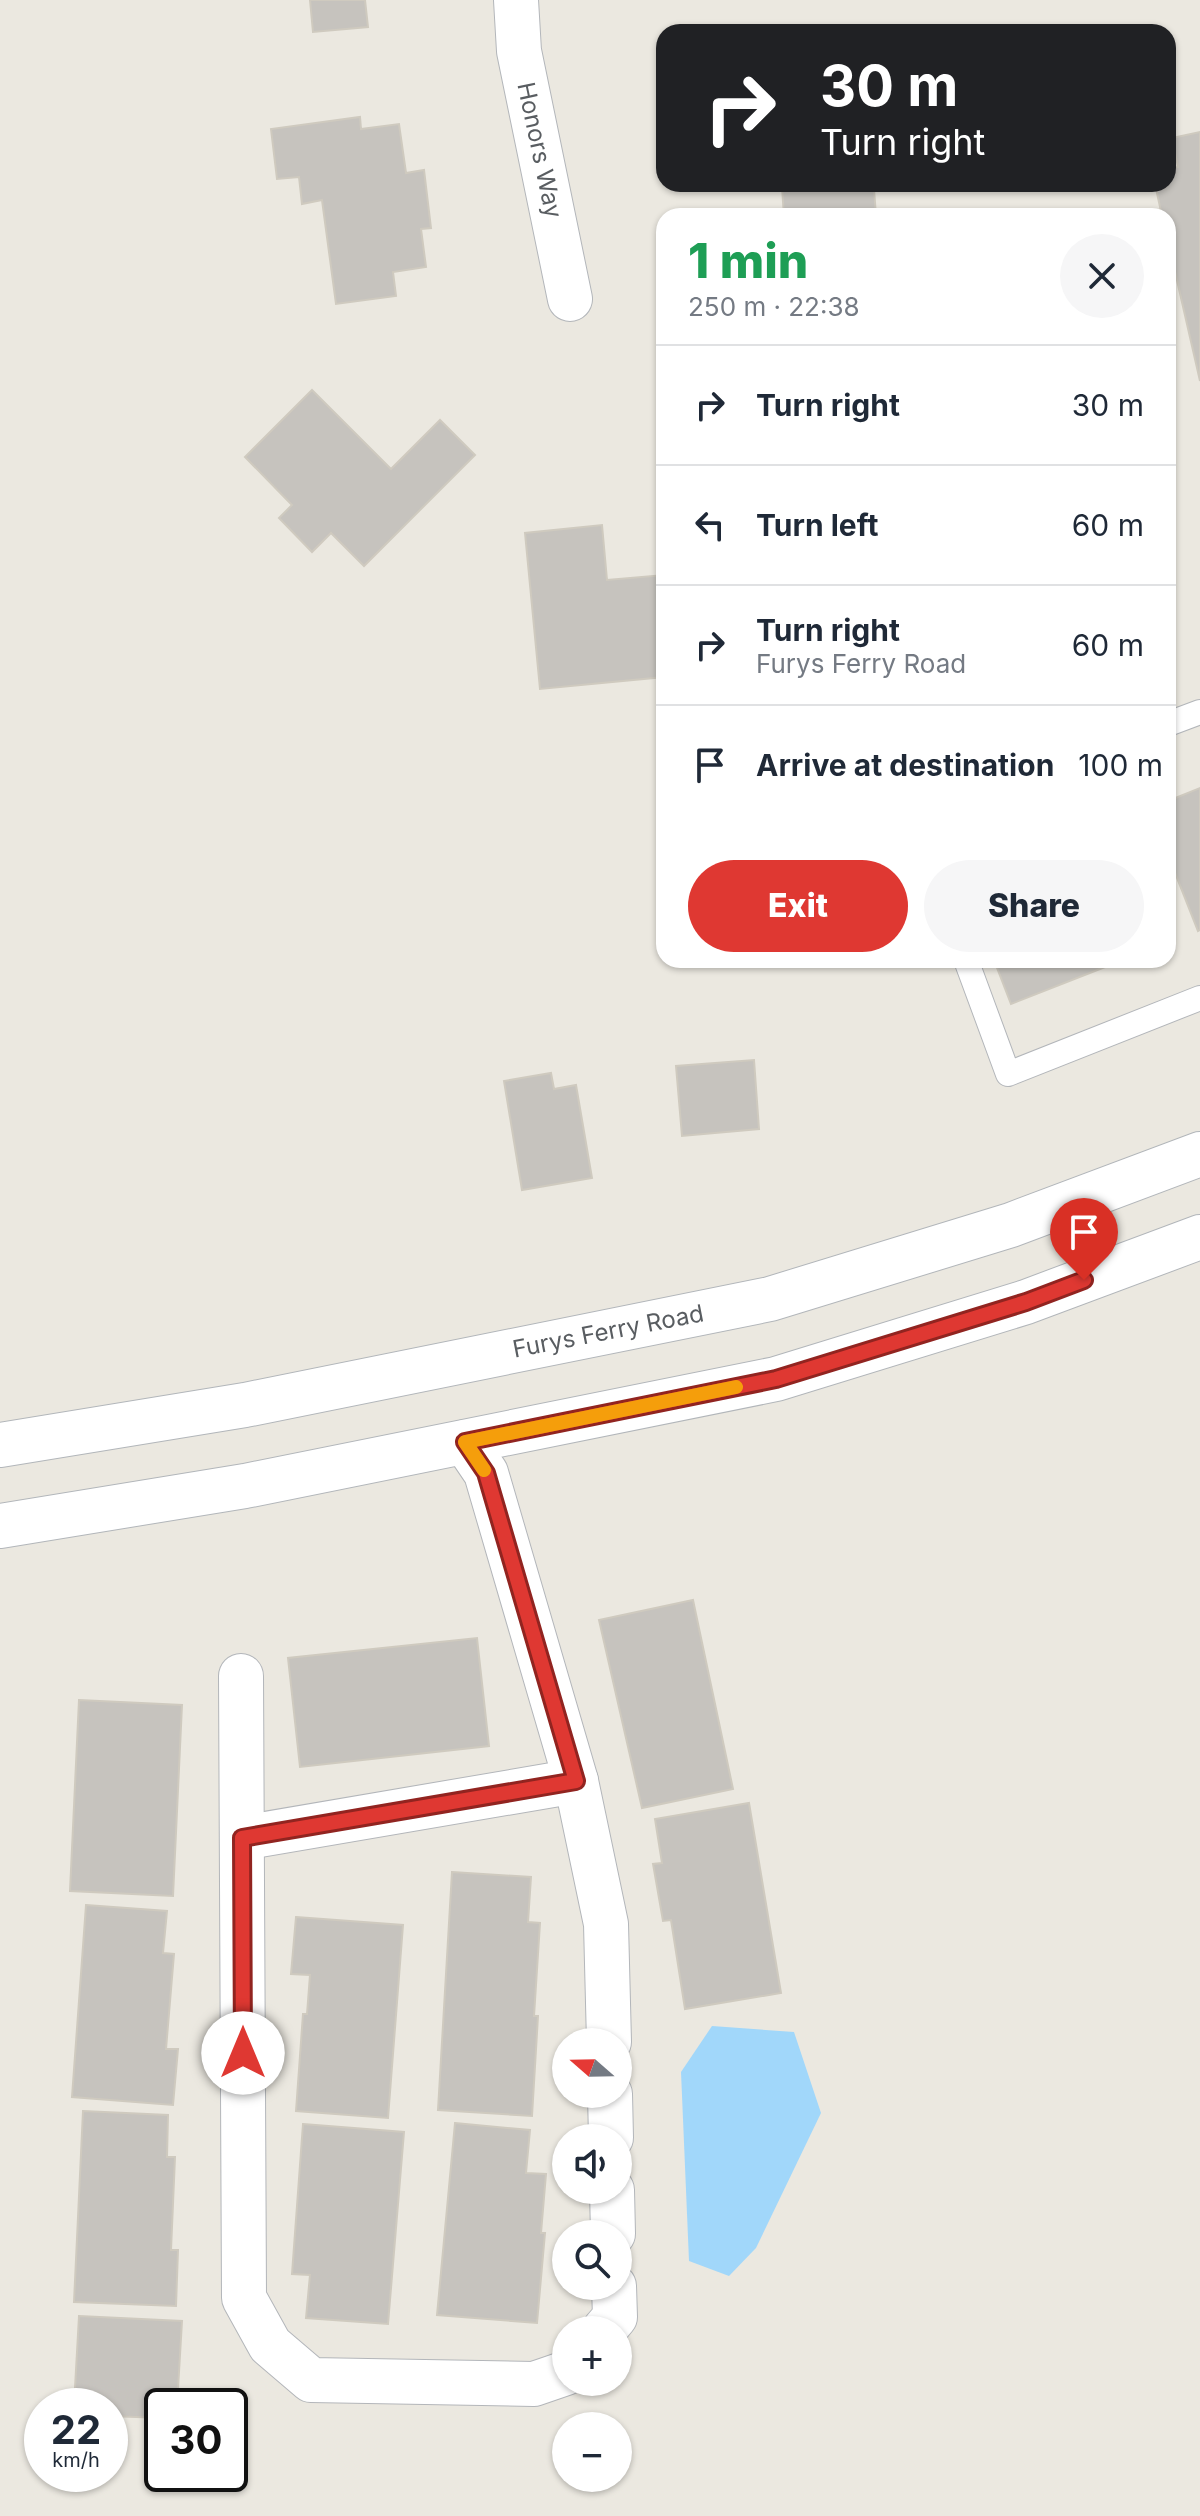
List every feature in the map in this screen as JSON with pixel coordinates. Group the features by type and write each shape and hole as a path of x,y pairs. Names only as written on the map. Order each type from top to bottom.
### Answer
{"main road":[{"name":"Honors Way","path":"516,0 519,51 570,299"},
{"name":"Furys Ferry Road","path":"0,1445 245,1405 770,1299 1011,1225 1200,1154"},
{"path":"0,1526 245,1486 776,1379 1026,1302 1200,1237"},
{"path":"465,1442 486,1473 576,1781 606,1924 609,2028"},
{"path":"241,1676 244,2298 270,2345 311,2380 534,2384 552,2378"},
{"path":"242,1838 576,1781"}],"lane":[{"path":"1176,721 1200,712"},
{"path":"969,968 1008,1074 1200,998"}],"water":[{"path":"712,2026 794,2032 821,2113 756,2248 729,2276 689,2261 681,2072"}],"building":[{"path":"310,0 365,0 368,27 313,32"},
{"path":"360,117 361,129 399,124 406,173 424,170 431,228 421,229 426,267 393,272 396,296 336,304 322,200 302,204 299,177 277,179 271,129"},
{"path":"1200,132 1200,381 1176,276 1176,208 1160,208 1157,192 1176,192 1176,137"},
{"path":"782,192 874,192 875,208 783,208"},
{"path":"312,390 391,469 440,420 475,455 364,566 331,533 312,552 279,518 292,505 245,457"},
{"path":"602,525 607,580 656,576 656,678 540,689 525,533"},
{"path":"1200,788 1198,931 1176,875 1176,798"},
{"path":"997,968 1103,968 1011,1004"},
{"path":"754,1060 759,1129 682,1136 676,1066"},
{"path":"551,1073 554,1089 576,1085 592,1178 522,1190 504,1081"},
{"path":"693,1600 733,1789 642,1808 599,1620"},
{"path":"477,1638 489,1746 300,1767 288,1658"},
{"path":"79,1700 182,1705 173,1896 70,1891"},
{"path":"749,1803 781,1993 685,2009 671,1920 663,1921 653,1864 662,1863 655,1819"},
{"path":"452,1872 531,1877 528,1922 540,1923 532,2116 438,2110"},
{"path":"86,1905 167,1911 163,1953 174,1954 166,2049 178,2049 173,2105 72,2097"},
{"path":"296,1917 403,1925 388,2118 296,2111 303,2014 307,2014 310,1975 291,1974"},
{"path":"83,2111 168,2115 167,2157 175,2157 171,2250 178,2250 176,2306 74,2302"},
{"path":"455,2123 530,2130 526,2173 546,2174 541,2233 545,2233 537,2323 437,2315"},
{"path":"303,2124 404,2132 388,2324 306,2318 310,2275 292,2274"},
{"path":"79,2316 182,2321 178,2388 144,2388 144,2417 128,2417 128,2388 75,2388"}],"slow traffic":[{"path":"484,1470 465,1442 736,1387"}],"route":[{"path":"243,2053 242,1838 576,1781 486,1473 465,1442 776,1379 1026,1302 1084,1280"}]}
